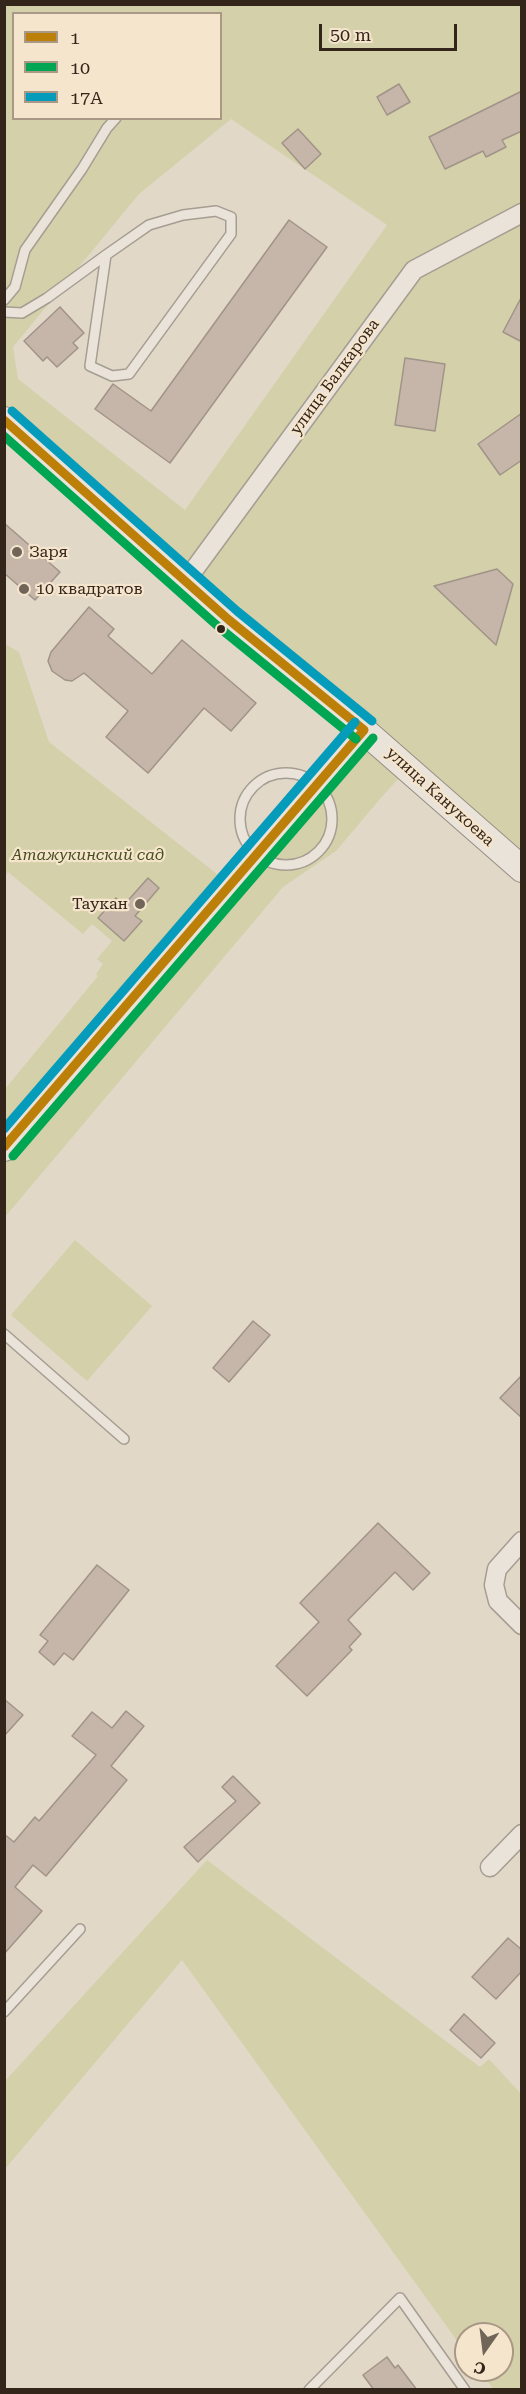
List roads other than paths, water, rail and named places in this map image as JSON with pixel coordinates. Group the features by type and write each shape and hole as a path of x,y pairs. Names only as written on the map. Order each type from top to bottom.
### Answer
{"street":[{"name":"улица Балкарова","path":"184,582 414,270 522,213"},
{"name":"улица Канукоева","path":"4,420 184,582 364,730 522,868"},
{"path":"4,1148 364,730"},
{"path":"522,1541 498,1569 494,1585 498,1601 522,1625"},
{"path":"490,1867 522,1834"}],"lane":[{"path":"4,300 15,286 25,250 114,120"},
{"path":"4,312 22,313 47,298 106,255 150,225 183,215 216,212 231,217 231,234 129,374 112,376 90,366 106,255"},
{"path":"287,772 304,776 318,785 328,800 333,817 330,834 321,850 307,861 290,866 272,864 257,856 246,843 240,828 240,811 245,796 256,783 271,775 287,772"},
{"path":"4,1334 124,1439"},
{"path":"4,2012 80,1929"},
{"path":"309,2390 400,2298 465,2390"}],"place":[{"name":"Заря","path":"17,552"},
{"name":"10 квадратов","path":"24,589"},
{"name":"Таукан","path":"140,904"}],"park label":[{"name":"Атажукинский сад","path":"88,855"}]}
